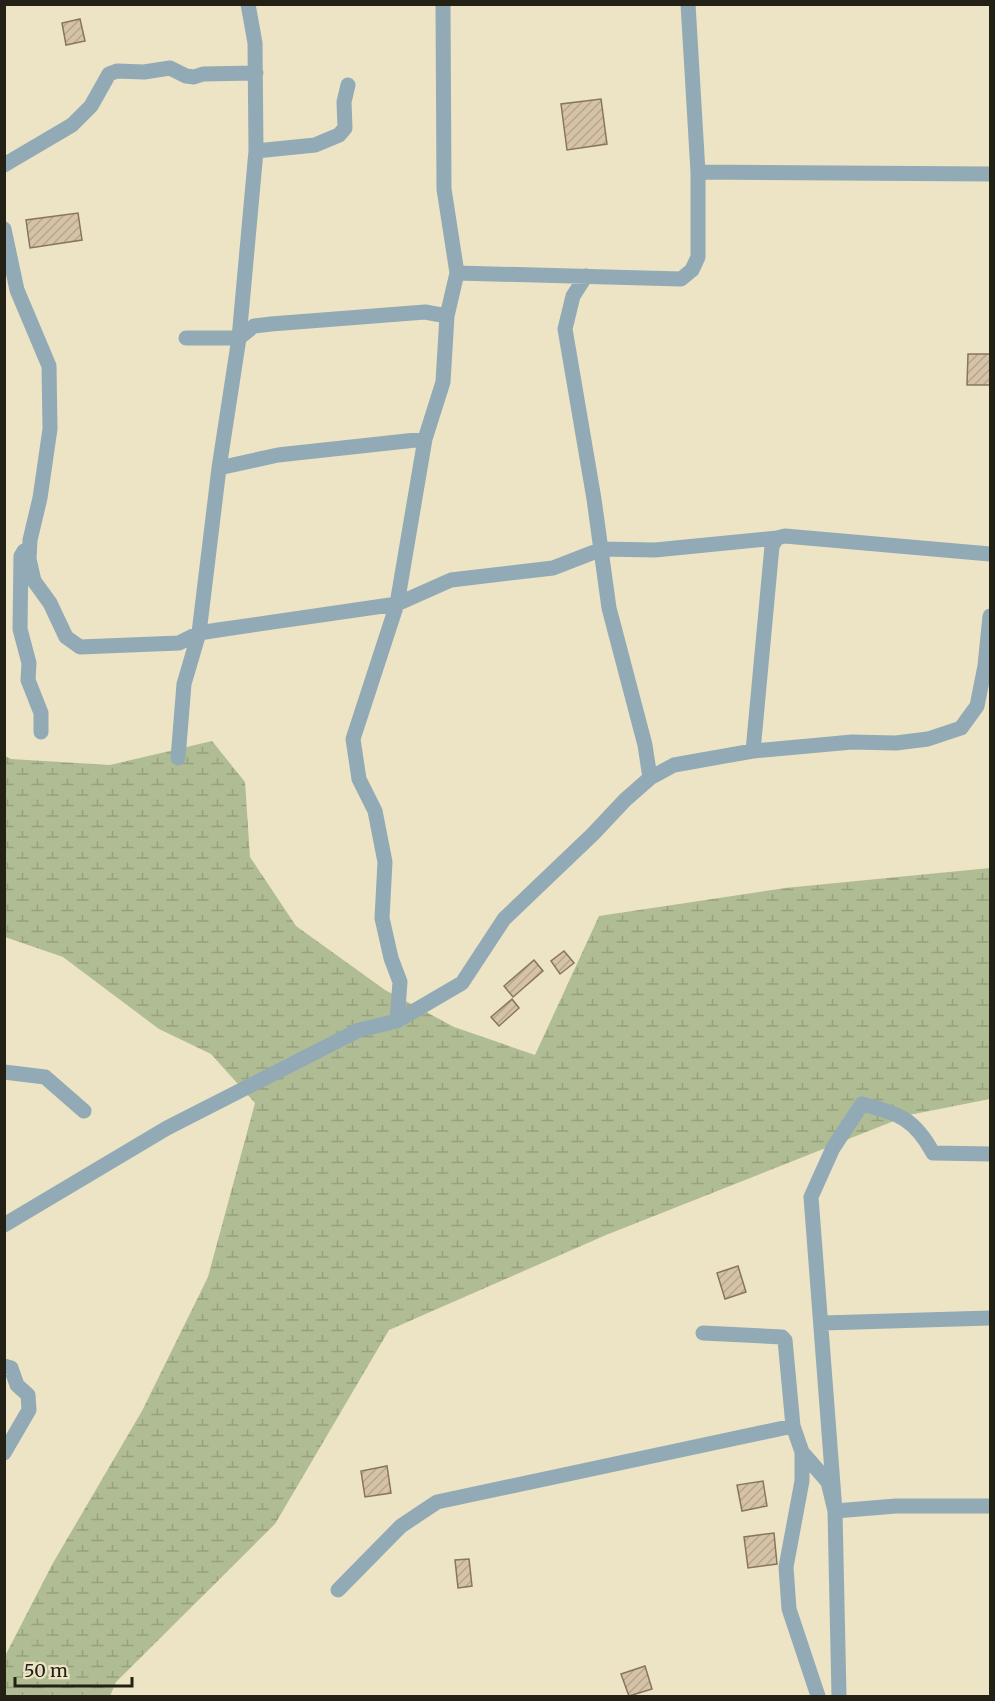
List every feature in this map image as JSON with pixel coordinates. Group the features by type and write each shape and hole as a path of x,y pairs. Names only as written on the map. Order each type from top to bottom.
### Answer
{"street":[{"path":"178,758 184,684 199,633 219,468 239,338 256,151 255,44 248,4"},
{"path":"397,1021 400,982 391,958 382,918 386,862 375,811 359,779 353,739 397,604 425,439 443,382 447,316 457,273 444,189 443,4"},
{"path":"457,273 681,279 692,270 698,257 698,172 688,4"},
{"path":"4,165 72,125 91,106 110,75 117,71 144,72 170,69 194,77 203,74 256,73"},
{"path":"256,151 315,145 339,135 345,128 344,102 348,85"},
{"path":"698,172 990,174"},
{"path":"4,229 17,290 49,366 50,429 40,498 30,540 29,559 34,581 50,603 66,637 80,647 179,643 199,633 397,604 451,580 553,568 602,549 655,550 785,536 990,554"},
{"path":"586,276 573,296 565,329 602,549 609,608 645,745 650,778"},
{"path":"186,338 239,338 254,327 271,324 425,312 447,316"},
{"path":"219,468 278,455 425,439"},
{"path":"753,752 772,546 777,538"},
{"path":"30,540 21,556 20,629 29,663 28,680 41,713 41,732"},
{"path":"4,1225 167,1128 359,1030 397,1021 462,983 504,919 650,778 674,765 753,752 852,742 896,743 928,740 961,728 977,706 986,666 990,616"},
{"path":"4,1072 45,1077 84,1111"},
{"path":"839,1696 835,1511 823,1323 811,1197 833,1148 862,1104 891,1112 921,1130 933,1153 990,1154"},
{"path":"823,1323 990,1318"},
{"path":"702,1333 782,1337 785,1340 793,1426 802,1452 802,1481 786,1567 789,1610 818,1696"},
{"path":"4,1366 11,1368 17,1385 28,1395 29,1410 5,1449"},
{"path":"338,1590 401,1526 437,1502 793,1426"},
{"path":"802,1452 828,1482 835,1511"},
{"path":"835,1511 896,1506 990,1506"}],"green space":[{"path":"212,741 245,782 250,857 296,926 385,990 454,1027 535,1055 599,916 785,888 990,868 990,1099 909,1115 606,1235 389,1330 275,1524 116,1682 110,1696 5,1696 4,1658 53,1563 142,1411 208,1277 255,1103 211,1054 159,1029 63,957 5,937 5,756 11,759 110,765"}],"building":[{"path":"80,19 85,41 66,45 62,23"},
{"path":"601,99 607,144 567,150 561,104"},
{"path":"78,213 82,240 30,248 26,220"},
{"path":"968,354 990,354 990,385 967,385"},
{"path":"564,951 574,963 560,974 551,961"},
{"path":"534,960 543,971 513,997 504,986"},
{"path":"512,999 519,1008 499,1026 491,1017"},
{"path":"738,1266 746,1292 725,1299 717,1273"},
{"path":"387,1466 391,1493 365,1497 361,1471"},
{"path":"763,1481 767,1506 742,1511 737,1485"},
{"path":"774,1533 777,1564 748,1568 744,1537"},
{"path":"469,1559 472,1586 458,1588 455,1560"},
{"path":"645,1666 652,1689 629,1696 621,1674"}]}
